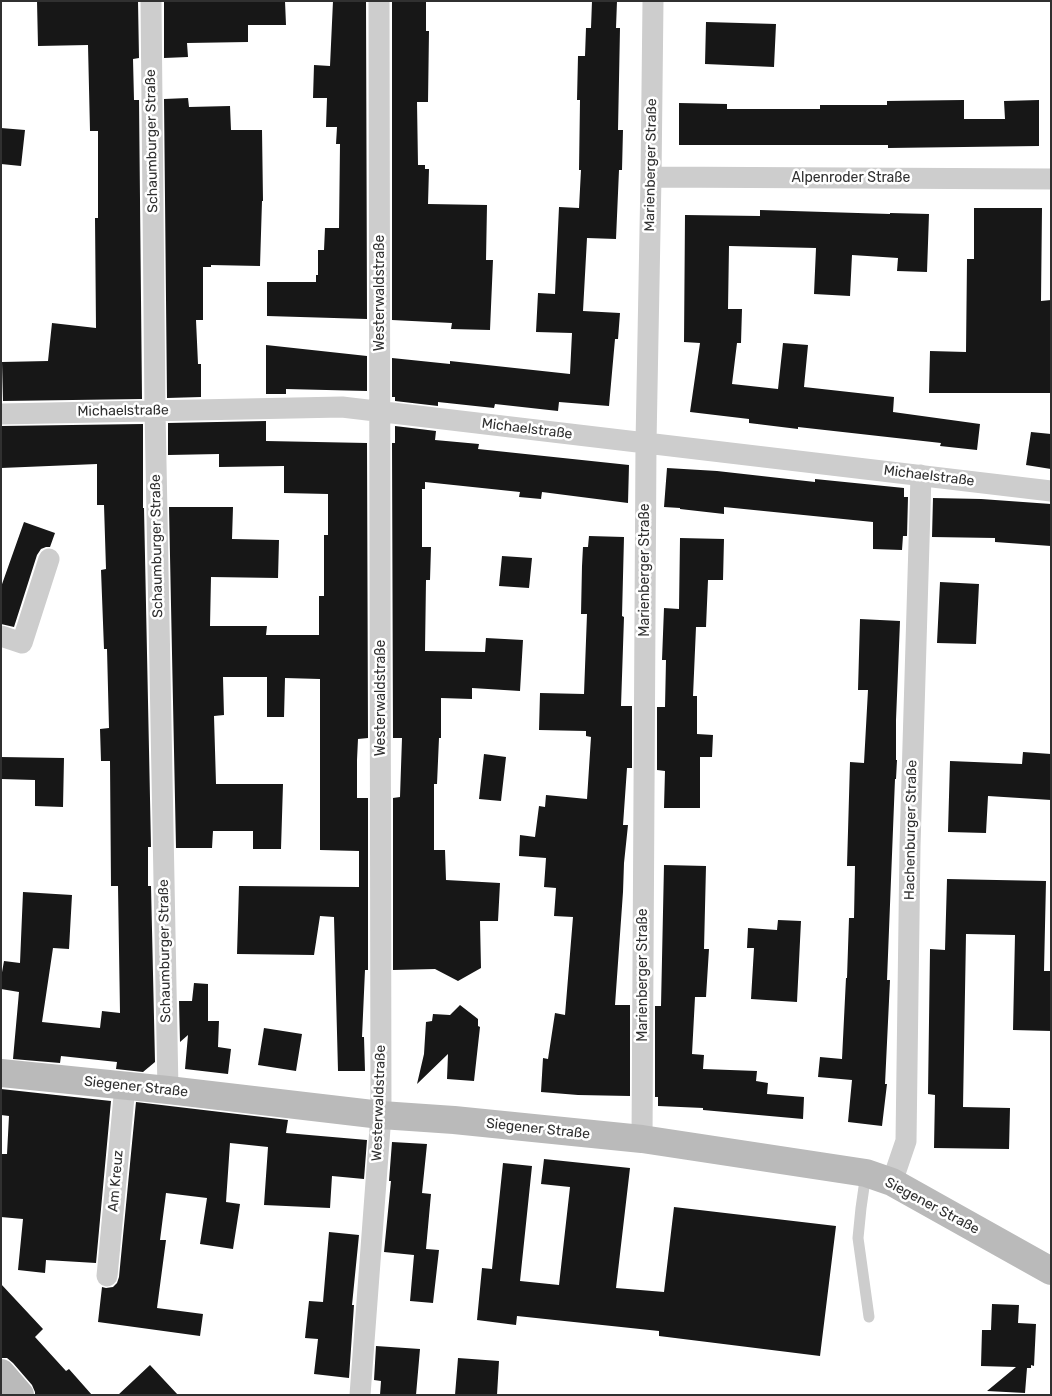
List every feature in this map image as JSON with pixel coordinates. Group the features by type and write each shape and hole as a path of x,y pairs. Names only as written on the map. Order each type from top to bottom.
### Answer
{"main road":[{"name":"Siegener Straße","path":"1,1073 381,1115 454,1120 642,1139 866,1173 892,1182 1051,1271"},
{"path":"1,1373 20,1395"}],"street":[{"name":"Schaumburger Straße","path":"151,1 154,410 168,1090"},
{"name":"Westerwaldstraße","path":"360,1395 381,1115 379,1"},
{"name":"Marienberger Straße","path":"642,1139 646,443 653,1"},
{"name":"Alpenroder Straße","path":"651,177 1051,179"},
{"name":"Michaelstraße","path":"1,414 342,407 1051,490"},
{"name":"Hachenburger Straße","path":"892,1182 906,1141 910,846 922,475"},
{"path":"1,636 22,643 49,559"},
{"name":"Am Kreuz","path":"108,1276 124,1086"}],"lane":[{"path":"866,1173 860,1208 858,1238 869,1317"}],"building":[{"path":"37,1 138,1 139,58 133,59 134,100 139,100 142,399 3,401 2,362 48,361 52,323 96,328 95,218 98,218 98,131 90,131 88,45 38,46"},
{"path":"164,1 285,1 286,25 248,25 248,42 187,43 188,57 164,58"},
{"path":"333,1 366,1 367,319 267,316 267,282 316,282 316,275 318,275 318,250 324,250 325,228 339,228 340,144 336,144 337,127 326,127 327,98 313,98 314,65 330,66"},
{"path":"392,1 426,1 426,31 429,31 428,102 417,102 418,165 425,165 425,169 429,169 428,204 487,205 486,260 493,260 490,330 451,329 452,323 392,320"},
{"path":"592,1 617,1 616,28 620,28 618,130 623,130 622,170 619,170 616,239 587,238 583,311 620,313 618,339 615,339 609,406 559,402 558,411 495,404 494,408 438,402 438,406 395,401 395,397 392,397 392,358 450,364 450,361 570,374 572,333 536,332 538,293 555,294 559,207 579,208 581,170 579,170 580,100 577,100 578,56 585,56 586,28 591,28"},
{"path":"706,22 776,24 774,67 705,64"},
{"path":"188,98 189,107 230,106 231,130 262,130 263,201 260,266 211,265 211,267 203,267 203,320 196,320 198,364 201,364 201,397 167,398 164,99"},
{"path":"964,100 964,119 1005,119 1004,101 1039,100 1039,146 888,148 888,145 679,145 679,103 727,104 727,109 820,109 820,105 887,105 887,101"},
{"path":"1,128 25,130 21,166 1,164"},
{"path":"974,208 1042,208 1041,301 1051,300 1051,393 929,393 930,351 966,352 967,259 974,259"},
{"path":"760,210 929,214 927,272 897,271 898,258 852,255 850,296 814,294 816,248 729,246 728,309 742,309 741,343 737,343 732,384 778,389 783,343 808,345 804,387 894,397 893,412 980,424 977,450 940,446 941,443 749,423 749,419 690,412 700,343 684,342 685,215 760,216"},
{"path":"266,345 367,356 367,391 286,389 286,394 266,394"},
{"path":"266,421 266,441 367,443 368,738 358,739 357,760 357,798 368,798 368,970 365,970 362,1037 364,1037 365,1071 338,1071 334,917 320,916 314,955 237,954 239,886 359,887 359,851 320,850 320,679 285,678 284,717 267,717 267,677 223,677 224,715 214,716 216,784 283,784 281,849 253,849 253,831 213,831 212,848 176,848 169,507 233,507 232,539 279,540 278,578 211,577 210,626 267,626 266,635 319,635 319,596 324,596 324,535 328,535 328,494 284,493 284,466 219,467 219,454 168,455 168,423"},
{"path":"143,424 143,508 151,847 148,847 148,886 151,886 155,1062 143,1072 116,1069 117,1062 61,1056 60,1063 13,1059 19,992 1,989 1,978 4,961 20,963 23,892 72,895 69,949 53,948 42,1022 100,1028 102,1011 120,1013 118,886 111,886 110,761 101,761 100,729 109,728 107,649 104,649 101,570 106,569 104,505 97,505 97,464 1,468 1,426"},
{"path":"395,426 436,431 435,440 479,444 478,449 629,465 628,503 542,492 541,499 519,497 520,492 425,482 425,489 422,489 422,547 431,547 430,580 426,580 425,651 485,652 486,638 523,640 520,691 472,688 472,699 441,698 441,738 439,738 437,784 434,784 434,850 445,850 446,880 500,883 498,921 480,921 481,968 458,981 435,969 393,970 393,798 400,797 402,738 393,738 392,443 395,443"},
{"path":"1031,432 1051,434 1051,469 1026,465"},
{"path":"667,468 717,471 815,482 815,479 904,488 904,497 908,497 907,536 903,536 902,550 873,549 873,522 724,507 724,514 664,507"},
{"path":"933,498 1051,504 1051,546 995,542 995,538 932,537"},
{"path":"24,522 55,533 50,547 41,549 37,555 14,627 1,624 1,587"},
{"path":"589,536 624,537 621,706 632,706 632,768 627,768 623,825 628,825 615,1005 630,1005 630,1096 541,1092 543,1058 548,1059 555,1013 565,1015 573,917 554,916 556,888 544,887 546,858 519,856 520,835 535,837 539,806 545,807 546,795 587,799 591,737 586,736 586,731 539,730 540,693 584,694 587,614 581,614 582,566 583,547 588,547"},
{"path":"680,538 724,539 723,580 708,580 706,627 696,627 693,696 697,696 697,734 713,735 712,757 700,757 700,808 664,808 665,771 657,770 657,707 665,707 666,660 662,660 664,608 679,609"},
{"path":"502,556 532,558 529,588 499,586"},
{"path":"940,582 979,584 976,644 937,643"},
{"path":"860,619 900,621 896,720 897,760 887,980 890,980 885,1084 887,1084 882,1126 848,1122 852,1080 818,1077 820,1057 842,1059 849,918 854,918 855,866 847,866 850,762 864,763 868,690 858,690"},
{"path":"1023,752 1051,754 1051,800 988,796 986,833 948,832 950,761 1022,764"},
{"path":"484,754 506,757 501,801 479,799"},
{"path":"1,757 64,758 63,807 35,806 35,780 1,779"},
{"path":"664,865 706,866 704,949 709,949 706,997 695,997 692,1054 704,1055 703,1069 757,1071 756,1081 768,1083 767,1094 804,1097 803,1119 703,1110 703,1108 658,1106 658,1097 655,1097 655,1006 661,1006"},
{"path":"947,879 1046,881 1044,971 1051,971 1051,1031 1013,1030 1015,935 966,934 963,1107 1010,1108 1009,1149 934,1148 935,1095 928,1094 930,949 945,950"},
{"path":"778,920 801,921 797,1002 751,999 754,948 747,948 748,928 777,930"},
{"path":"194,983 208,984 208,1021 219,1021 218,1047 231,1049 228,1074 185,1069 188,1035 180,1042 179,1001 192,1001"},
{"path":"460,1005 478,1019 478,1026 480,1027 474,1081 447,1079 448,1054 417,1084 424,1054 426,1022 432,1021 433,1014 450,1015"},
{"path":"264,1028 302,1034 296,1071 258,1065"},
{"path":"1,1089 111,1101 96,1263 46,1260 45,1273 18,1270 23,1219 1,1217 1,1154 7,1154 9,1116 1,1115"},
{"path":"136,1102 288,1120 286,1133 367,1140 364,1179 332,1176 330,1208 264,1205 268,1147 230,1143 226,1202 240,1204 233,1249 200,1244 207,1198 166,1193 160,1240 166,1240 157,1308 203,1314 200,1336 98,1322 102,1287 113,1287 119,1277"},
{"path":"392,1142 427,1144 422,1193 431,1194 426,1249 439,1250 433,1303 410,1301 414,1255 384,1252 391,1181 389,1181"},
{"path":"544,1159 630,1168 616,1288 664,1292 674,1207 836,1226 820,1356 659,1336 659,1331 517,1316 516,1325 477,1320 482,1268 492,1269 503,1163 532,1166 520,1281 559,1285 570,1187 541,1184"},
{"path":"329,1232 359,1235 352,1305 354,1305 349,1378 314,1374 318,1339 305,1338 309,1301 323,1302"},
{"path":"1,1284 43,1329 35,1337 66,1371 69,1369 92,1395 35,1395 32,1385 13,1363 7,1358 1,1358"},
{"path":"992,1304 1019,1305 1018,1323 1036,1324 1034,1366 1031,1365 1031,1368 1027,1368 1025,1393 987,1391 1016,1367 981,1366 982,1330 991,1330"},
{"path":"376,1346 420,1349 416,1395 380,1395 381,1381 374,1380"},
{"path":"458,1358 499,1361 497,1395 455,1395"},
{"path":"150,1365 178,1395 118,1395"}]}
